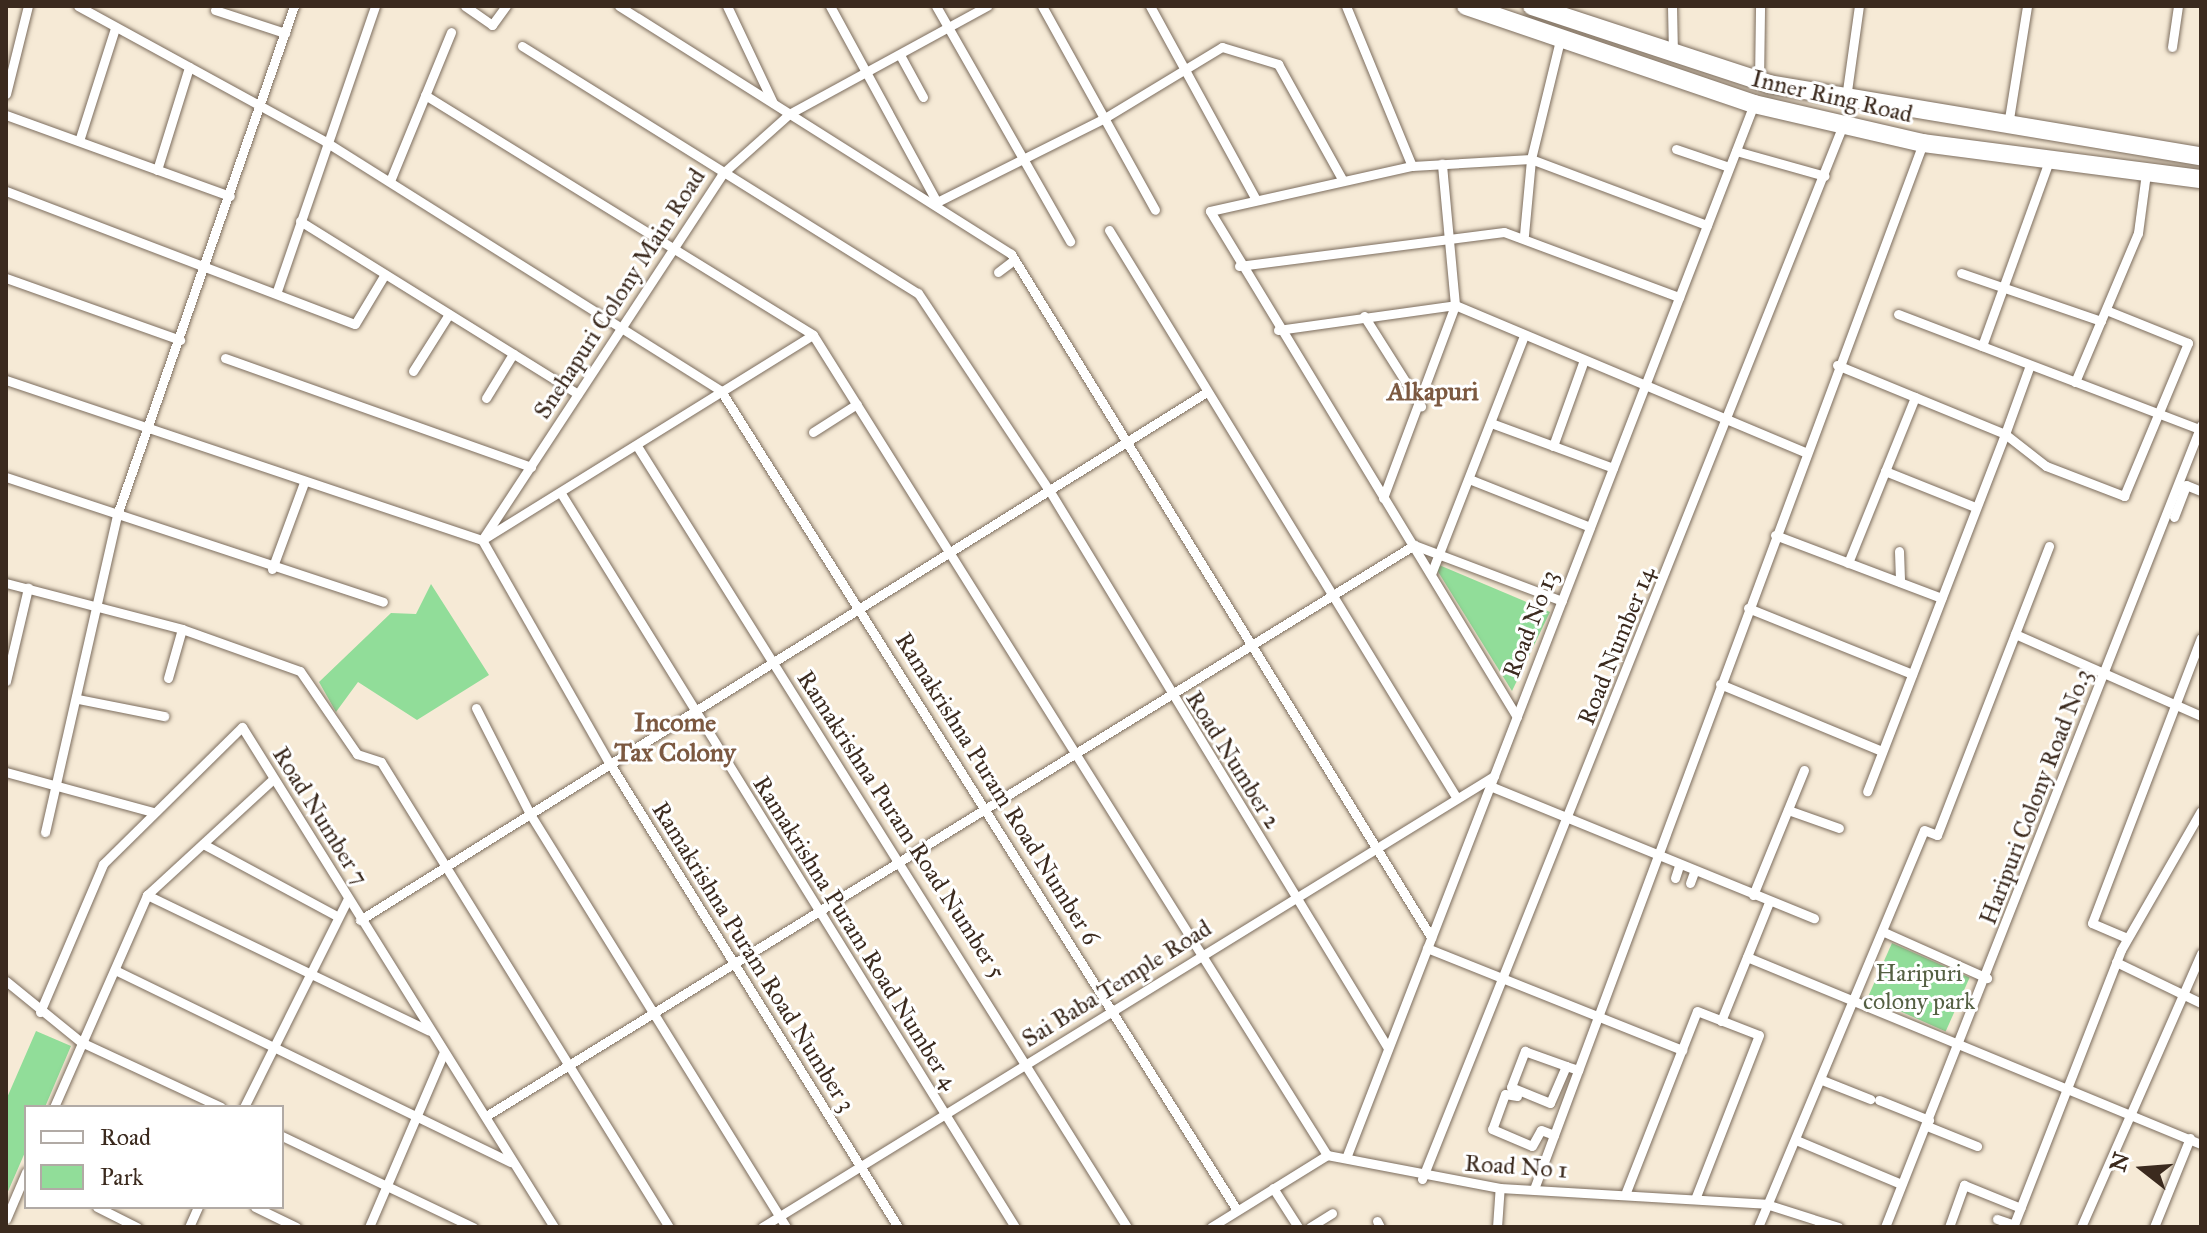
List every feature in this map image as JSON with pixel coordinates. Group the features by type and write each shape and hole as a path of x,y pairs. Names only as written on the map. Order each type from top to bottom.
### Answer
{"highway":[{"name":"Inner Ring Road","path":"1466,6 1754,104 1843,125 1923,143 2201,179"},
{"name":"Inner Ring Road","path":"1532,6 1759,82 2007,128 2201,156"},
{"path":"2103,167 2125,145"}],"street":[{"path":"6,94 28,6"},
{"path":"78,6 326,142 624,325 721,391"},
{"path":"45,832 78,699 117,515 294,6"},
{"path":"277,291 375,6"},
{"path":"465,6 492,25 506,6"},
{"path":"619,6 789,114 937,202 1014,260 1431,937"},
{"path":"727,6 773,103"},
{"path":"830,6 870,73 937,202"},
{"path":"936,6 1070,241"},
{"name":"Snehapuri Colony Main Road","path":"482,540 722,174 789,114 870,73 987,6"},
{"path":"1042,6 1155,210"},
{"path":"1150,6 1255,198"},
{"path":"1346,6 1412,166"},
{"path":"1672,6 1673,53"},
{"path":"1759,82 1760,6"},
{"path":"1846,99 1859,6"},
{"path":"2007,128 2027,6"},
{"path":"2172,47 2178,6"},
{"path":"215,10 285,33"},
{"path":"79,141 115,28"},
{"path":"390,181 451,32"},
{"path":"1524,235 1531,159 1560,40"},
{"name":"Road Number 2","path":"522,46 722,174 918,293 1049,490 1169,696 1388,1048"},
{"path":"937,202 1103,119 1222,47 1278,64 1342,179"},
{"path":"900,55 923,97"},
{"path":"157,170 189,67"},
{"path":"425,95 813,335 1327,1155 1211,1227"},
{"name":"Road No 13","path":"1346,1158 1754,104"},
{"path":"6,115 230,196"},
{"name":"Road Number 14","path":"1422,1179 1507,980 1843,125"},
{"path":"1534,1189 1837,365 1923,143"},
{"path":"1676,149 1729,167"},
{"path":"1736,151 1825,176"},
{"path":"1517,717 1414,545 1239,266 1210,211 1255,198 1412,166 1531,159 1707,225"},
{"path":"1982,346 2049,161"},
{"path":"1383,498 1421,406 1455,305 1442,164"},
{"path":"2075,382 2138,233 2146,173"},
{"path":"6,191 277,291 355,324 385,274"},
{"path":"300,221 578,394"},
{"path":"1109,230 1205,393 1456,797"},
{"path":"1239,266 1486,231 1524,235 1679,297"},
{"path":"998,272 1014,260"},
{"path":"1961,273 2005,284 2101,321"},
{"path":"6,278 180,340"},
{"path":"1278,330 1455,305 1523,338 1729,418 1805,452"},
{"path":"1837,365 2005,434 2046,466 2124,496 2161,414 2188,343 2106,310"},
{"path":"413,371 449,314"},
{"path":"1898,314 2200,427"},
{"path":"1364,316 1421,406"},
{"path":"6,380 303,485 482,540 562,495 813,335"},
{"path":"1431,574 1523,338"},
{"path":"486,398 513,354"},
{"path":"225,358 531,467"},
{"path":"1553,446 1584,360"},
{"path":"1867,791 2030,365"},
{"name":"Ramakrishna Puram Road Number 6","path":"721,391 1237,1210"},
{"path":"360,920 693,711 952,554 1205,393"},
{"path":"1848,563 1915,397"},
{"path":"813,432 857,404"},
{"path":"1491,423 1613,468"},
{"name":"Haripuri Colony Road No.3","path":"1885,1227 2182,484 2200,427"},
{"name":"Ramakrishna Puram Road Number 5","path":"637,446 1029,1062 1127,1227"},
{"path":"1885,471 1975,507"},
{"path":"6,477 272,569 383,602"},
{"path":"1469,479 1590,527"},
{"path":"2174,517 2182,484 2201,491"},
{"path":"272,569 303,485"},
{"name":"Ramakrishna Puram Road Number 4","path":"562,495 1015,1227"},
{"path":"1775,535 1942,598"},
{"name":"Ramakrishna Puram Road Number 3","path":"482,540 610,764 898,1227"},
{"path":"486,1116 902,864 1414,545 1562,601"},
{"path":"1758,1227 1857,1001 1924,830 1937,835 2049,546"},
{"path":"1899,551 1900,582"},
{"path":"6,583 182,629 300,671 357,754 381,762 669,1227"},
{"path":"6,681 28,588"},
{"path":"1748,608 1912,674"},
{"path":"168,678 182,629"},
{"path":"2015,634 2201,716"},
{"path":"2127,938 2092,923 2201,638"},
{"path":"1720,684 1882,751"},
{"path":"78,699 164,716"},
{"path":"476,708 530,814 786,1227"},
{"name":"Road Number 7","path":"40,1012 103,864 242,727 272,780 554,1227"},
{"path":"1753,895 1804,770"},
{"path":"6,772 153,812"},
{"path":"55,1105 147,895 205,845 272,780"},
{"path":"1492,781 1656,857 1814,918"},
{"name":"Sai Baba Temple Road","path":"762,1227 1456,797 1492,781"},
{"path":"1788,810 1839,828"},
{"path":"1997,1219 2013,1226 2116,962 2201,811"},
{"path":"205,845 337,916"},
{"path":"1675,878 1679,866"},
{"path":"1690,883 1694,872"},
{"path":"147,895 432,1033"},
{"path":"245,1105 277,1049 348,898"},
{"path":"1721,1021 1769,902"},
{"path":"1884,932 1987,978"},
{"path":"1427,948 1682,1050"},
{"path":"2081,1227 2180,992 2201,953"},
{"path":"1747,957 2067,1089 2129,1111 2201,1144"},
{"path":"2116,962 2201,1003"},
{"path":"115,970 512,1163"},
{"path":"6,981 40,1012 81,1042 217,1105"},
{"path":"23,996 47,996"},
{"path":"1626,1192 1697,1011 1759,1035 1696,1197"},
{"path":"1564,1071 1550,1103 1510,1085 1525,1051 1576,1074"},
{"path":"369,1227 444,1052"},
{"path":"1822,1080 1875,1099 1977,1146"},
{"path":"1554,1135 1541,1130 1532,1146 1492,1128 1508,1093 1561,1114"},
{"path":"284,1137 473,1227"},
{"path":"2154,1227 2190,1138"},
{"path":"1796,1140 1901,1184"},
{"name":"Road No 1","path":"1327,1155 1422,1179 1500,1188 1626,1192 1766,1204 1838,1227"},
{"path":"6,1219 24,1177"},
{"path":"1949,1227 1964,1185 2021,1208"},
{"path":"1273,1188 1298,1227"},
{"path":"1497,1227 1500,1188"},
{"path":"101,1209 137,1227"},
{"path":"259,1209 296,1227"},
{"path":"1310,1227 1332,1213"}],"green space":[{"path":"1432,562 1550,612 1512,691"},
{"path":"431,584 489,675 417,720 358,682 336,712 319,682 391,613 416,614"},
{"name":"Haripuri colony park","path":"1892,943 1970,978 1946,1031 1868,997"},
{"path":"36,1031 71,1046 46,1105 24,1105 24,1155 6,1196 6,1100"}],"district":[{"name":"Alkapuri","path":"1433,392"},
{"name":"Income Tax Colony","path":"675,738"}]}
